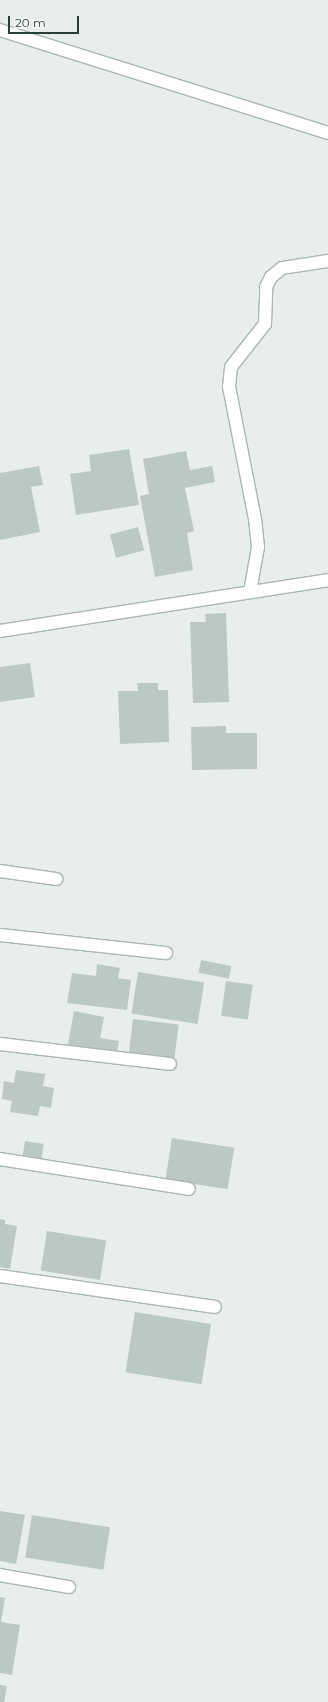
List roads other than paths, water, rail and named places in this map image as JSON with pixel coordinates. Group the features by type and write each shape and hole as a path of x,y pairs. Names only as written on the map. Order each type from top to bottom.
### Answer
{"street":[{"path":"0,30 328,133"},
{"path":"250,592 258,547 255,519 229,387 231,367 264,324 266,287 271,276 282,268 328,260"},
{"path":"0,631 328,580"},
{"path":"0,871 56,879"},
{"path":"0,935 166,953"},
{"path":"0,1044 170,1064"},
{"path":"0,1159 189,1189"},
{"path":"0,1276 215,1307"},
{"path":"0,1575 69,1587"}]}
